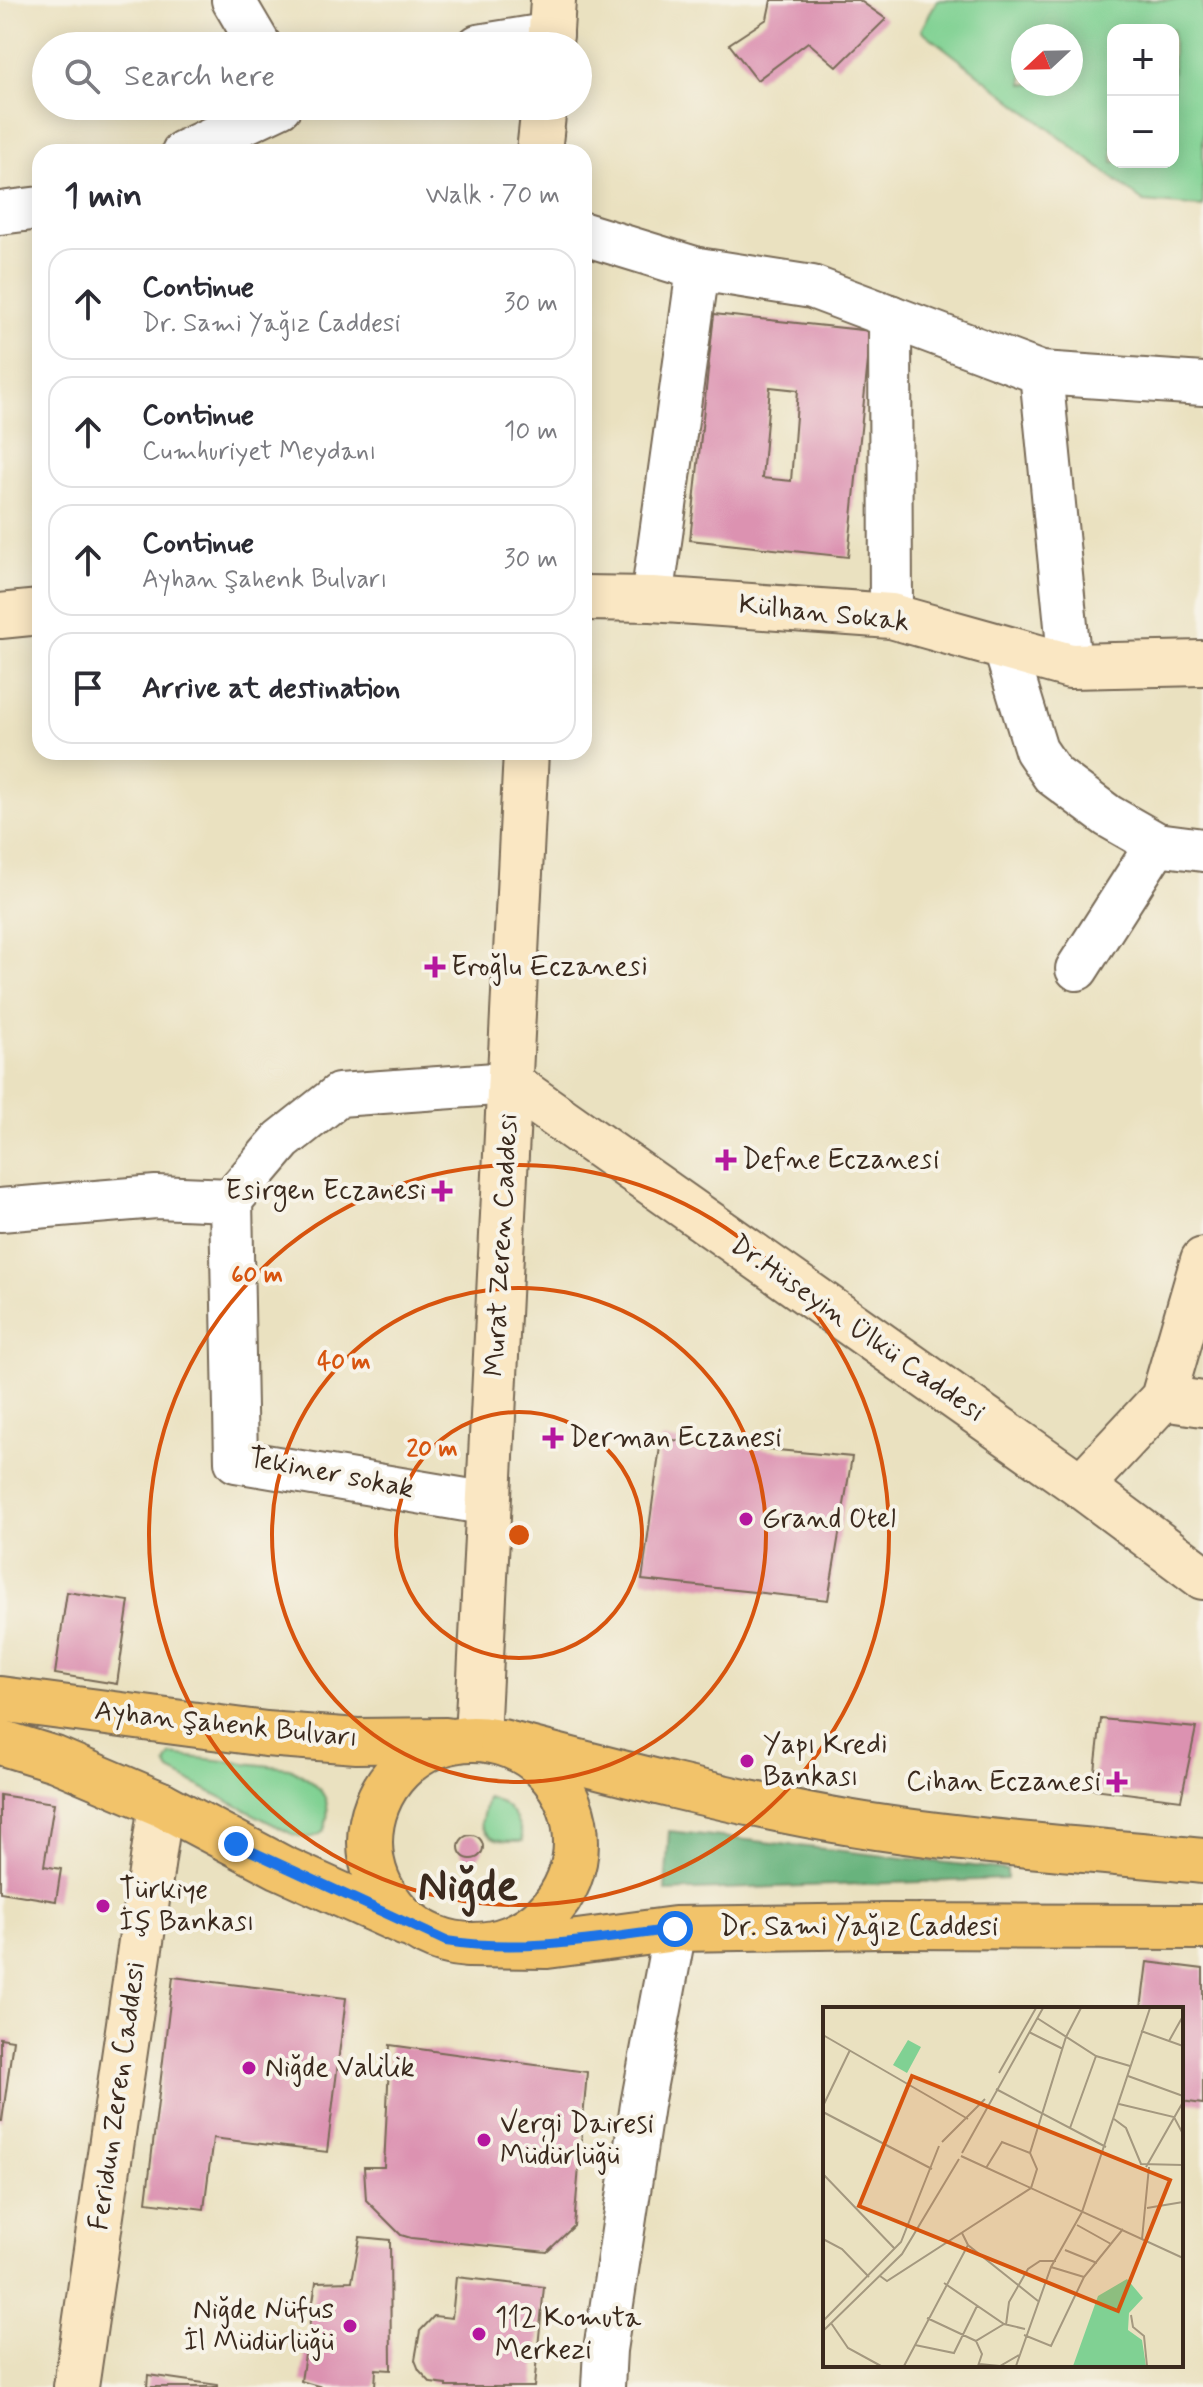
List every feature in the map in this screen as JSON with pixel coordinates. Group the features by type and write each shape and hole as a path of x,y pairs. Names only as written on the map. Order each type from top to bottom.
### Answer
{"main road":[{"name":"Ayhan Şahenk Bulvarı","path":"0,1699 278,1736 357,1741 477,1740"},
{"path":"425,1933 399,1912 379,1884 372,1862 370,1839 373,1817 393,1777 409,1761 428,1748 477,1740 663,1784 849,1822 939,1835 1203,1861"},
{"path":"0,1742 55,1759 161,1804 280,1867 425,1933 468,1945 491,1944 535,1925 553,1908 567,1886 575,1862 576,1837 572,1812 561,1788 546,1768 526,1753 477,1740"},
{"name":"Dr. Sami Yağız Caddesi","path":"468,1945 547,1946 675,1929 1203,1927"}],"street":[{"path":"233,0 252,32"},
{"path":"533,32 552,27"},
{"path":"200,144 250,120"},
{"path":"540,144 542,120"},
{"path":"0,213 32,209"},
{"path":"592,236 698,269 812,287 1041,373 1203,384"},
{"path":"652,599 698,269"},
{"path":"890,316 891,616"},
{"path":"1041,373 1070,666"},
{"name":"Külhan Sokak","path":"592,598 652,599 891,616 1070,666 1203,663"},
{"path":"0,616 32,613"},
{"path":"1005,649 1036,750 1053,775 1108,816 1157,844 1203,850"},
{"name":"Murat Zeren Caddesi","path":"477,1740 526,760"},
{"path":"1077,969 1157,844"},
{"path":"0,1210 156,1197 231,1200 282,1140 339,1095 510,1083"},
{"name":"Dr.Hüseyin Ülkü Caddesi","path":"510,1083 1081,1486 1203,1577"},
{"name":"Tekiner sokak","path":"231,1200 236,1461 489,1504"},
{"path":"1081,1486 1183,1401 1203,1260"},
{"name":"Feridun Zeren Caddesi","path":"76,2387 161,1804"},
{"path":"603,2387 605,2350 642,2105 675,1929"}],"green space":[{"path":"937,0 1203,0 1203,207 1144,202 921,30"},
{"path":"171,1755 289,1768 309,1780 322,1793 328,1810 323,1832 308,1838 292,1834 170,1771 166,1764"},
{"path":"487,1797 495,1799 512,1813 523,1841 498,1840 489,1835 481,1824"},
{"path":"669,1831 1007,1870 1007,1879 665,1891"}],"building":[{"path":"771,0 859,0 886,19 837,67 808,42 757,80 729,44 767,19"},
{"path":"714,314 871,331 848,557 690,540","holes":["770,387 798,390 791,481 762,478"]},
{"name":"Grand Otel","path":"661,1439 852,1457 828,1600 642,1580"},
{"path":"67,1592 129,1601 117,1684 55,1674"},
{"path":"1101,1719 1196,1728 1181,1800 1093,1789"},
{"path":"0,1795 54,1803 44,1866 61,1869 56,1901 0,1892"},
{"path":"471,1835 480,1838 483,1847 480,1856 471,1859 462,1856 459,1847 462,1838"},
{"path":"1147,1962 1203,1969 1203,2104 1183,2101 1183,2007 1141,2007"},
{"name":"Niğde Valilik","path":"173,1977 346,1998 327,2152 213,2138 204,2209 146,2202"},
{"path":"0,2038 13,2040 2,2121 0,2121"},
{"name":"Vergi Dairesi Müdürlüğü","path":"390,2045 587,2072 574,2226 547,2252 411,2238 401,2235 366,2200 364,2167 384,2167"},
{"name":"Niğde Nüfus İl Müdürlüğü","path":"360,2237 390,2240 391,2370 376,2369 375,2387 322,2387 301,2381 316,2282 352,2281"},
{"name":"112 Komuta Merkezi","path":"456,2277 544,2287 534,2387 447,2387 431,2383 419,2370 415,2360 420,2331 434,2316 452,2318"},
{"path":"148,2375 218,2385 218,2387 147,2387"}],"place":[{"name":"Eroğlu Eczanesi","path":"435,967"},
{"name":"Defne Eczanesi","path":"726,1160"},
{"name":"Esirgen Eczanesi","path":"442,1191"},
{"name":"Derman Eczanesi","path":"553,1438"},
{"name":"Grand Otel","path":"746,1519"},
{"name":"Yapı Kredi Bankası","path":"747,1761"},
{"name":"Cihan Eczanesi","path":"1117,1782"},
{"name":"Türkiye İş Bankası","path":"103,1906"},
{"name":"Niğde Valilik","path":"249,2068"},
{"name":"Vergi Dairesi Müdürlüğü","path":"484,2140"},
{"name":"Niğde Nüfus İl Müdürlüğü","path":"350,2326"},
{"name":"112 Komuta Merkezi","path":"479,2334"}],"district":[{"name":"Niğde","path":"468,1888"}],"route":[{"path":"236,1844 280,1867 446,1941 468,1945 547,1946 675,1929"}]}
